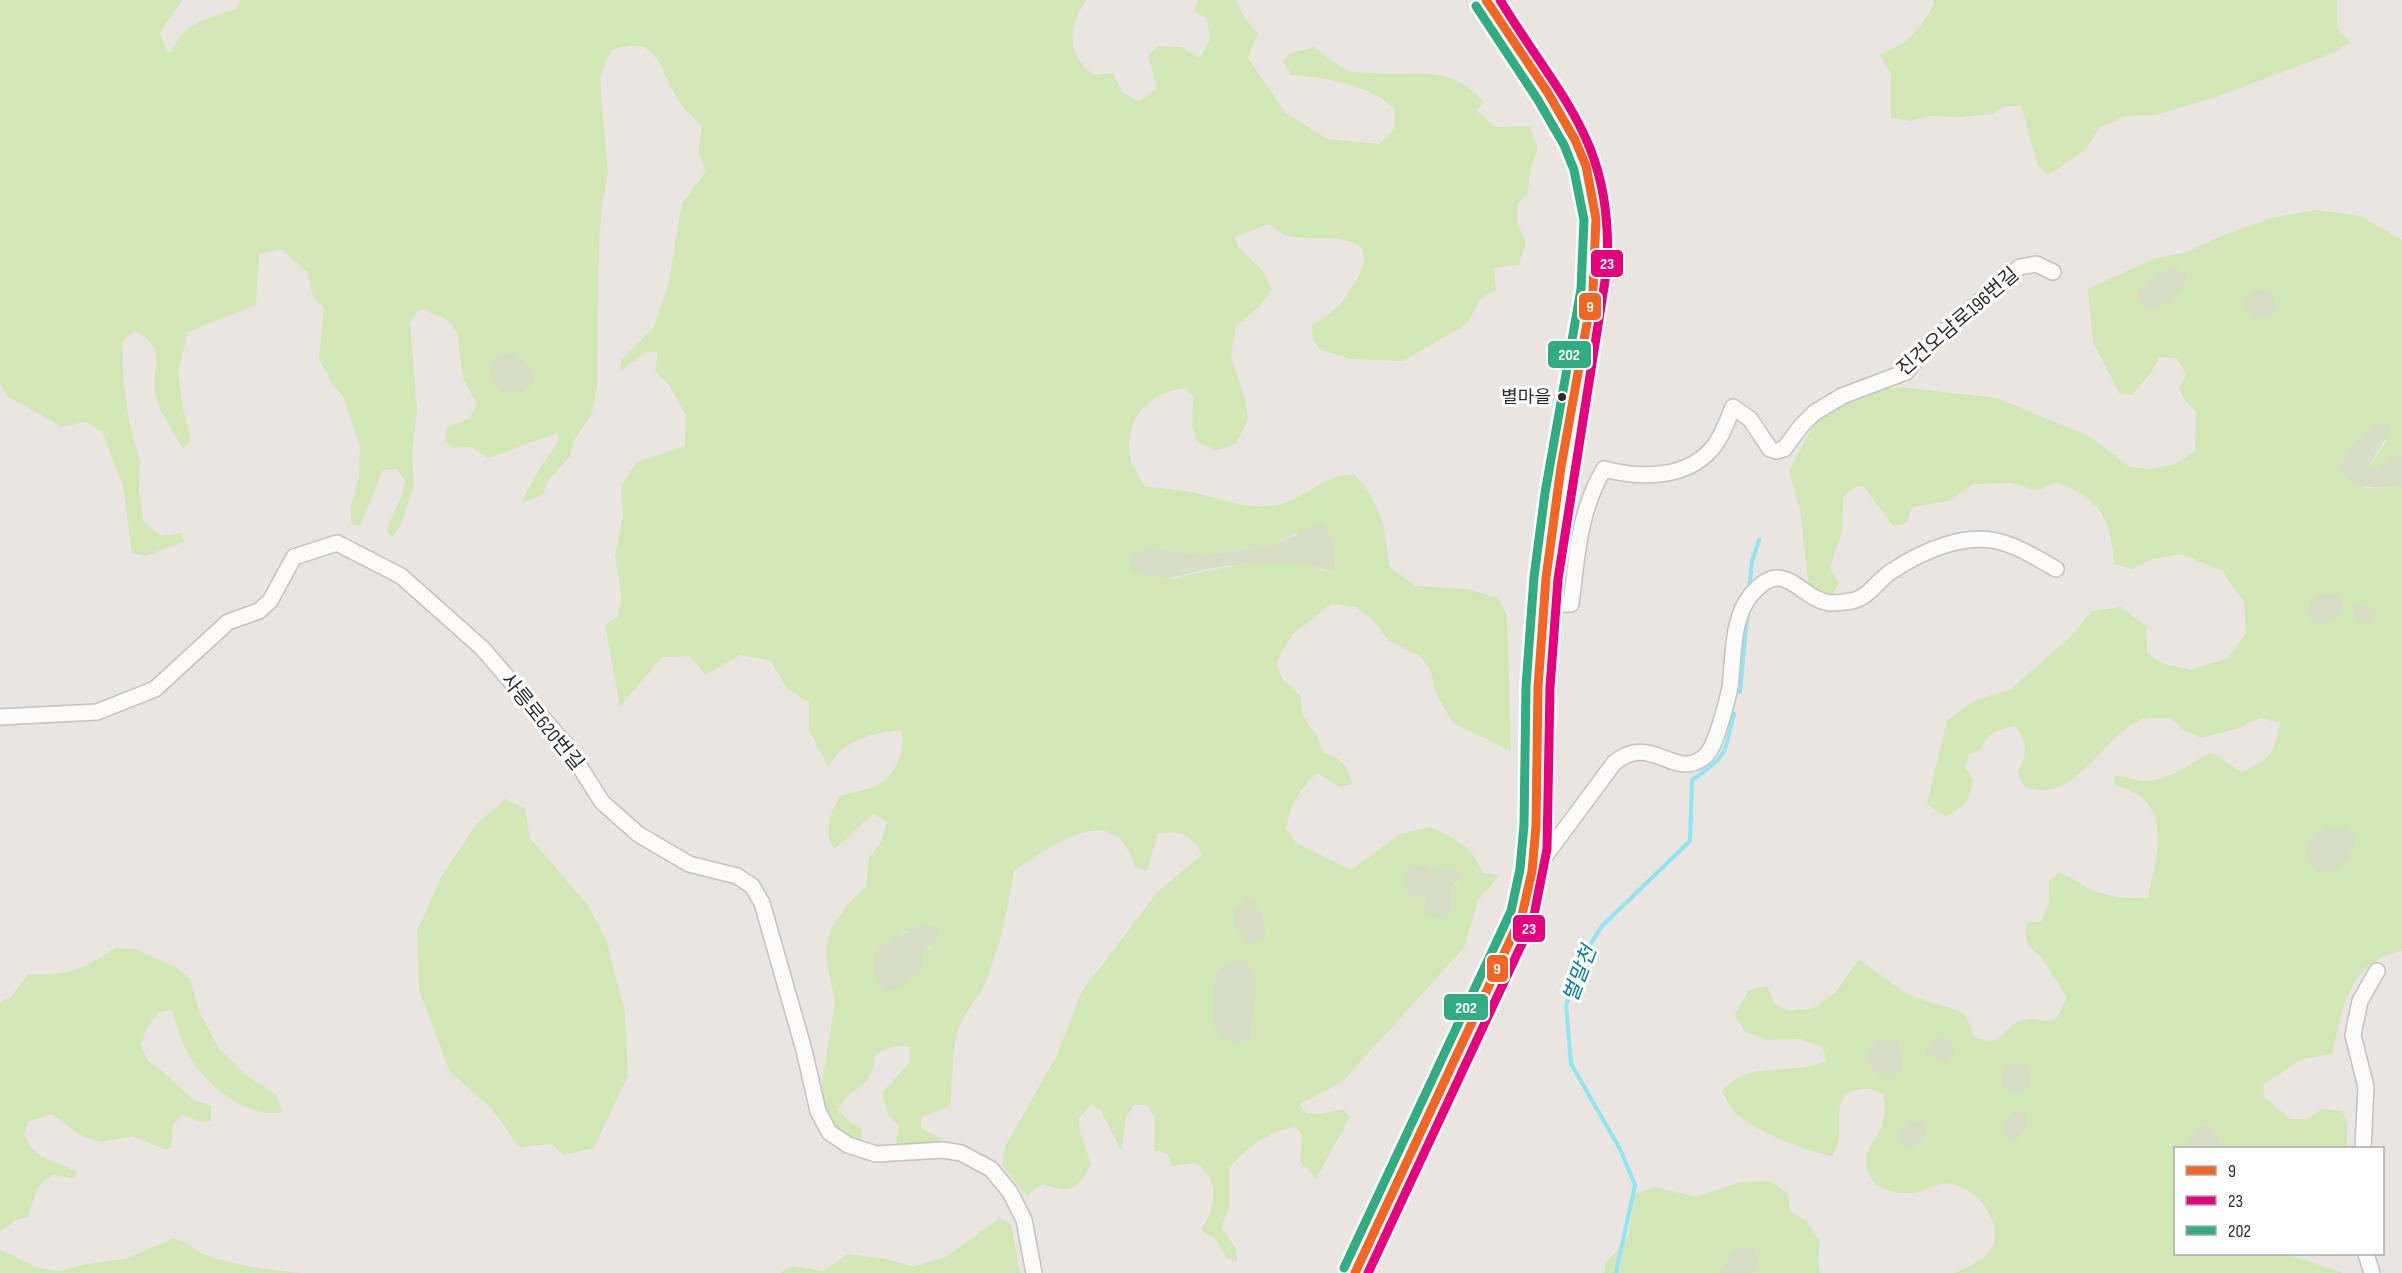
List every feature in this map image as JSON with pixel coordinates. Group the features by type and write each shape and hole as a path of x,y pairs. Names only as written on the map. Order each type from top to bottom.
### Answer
{"main road":[{"path":"1355,1273 1522,915 1534,871 1543,604 1566,442 1595,280 1596,217 1587,172 1573,131 1552,95 1486,0"}],"street":[{"name":"진건오남로196번길","path":"1543,604 1571,604 1582,521 1592,490 1604,469 1628,476 1646,477 1692,464 1716,444 1733,407 1750,419 1770,449 1776,451 1784,449 1801,426 1820,409 1842,396 1906,372 1928,345 2014,271 2027,264 2036,264 2053,272"},
{"path":"1534,871 1614,763 1623,756 1641,751 1669,761 1691,763 1703,759 1708,752 1726,706 1738,621 1750,596 1768,581 1789,579 1829,603 1855,600 1904,565 1941,547 1976,539 2006,543 2056,569"},
{"name":"사릉로620번길","path":"0,717 97,712 155,689 228,622 259,611 270,601 294,558 317,548 338,543 394,573 482,648 566,745 602,802 638,834 689,864 738,876 752,886 762,903 804,1050 818,1111 829,1132 848,1145 876,1154 943,1150 961,1154 991,1169 1010,1192 1024,1220 1034,1273"},
{"path":"2363,1147 2366,1087 2353,1035 2360,1001 2377,971"},
{"path":"2366,1255 2372,1273"}],"green space":[{"path":"0,0 182,0 160,32 167,52 171,53 183,34 190,28 206,19 237,8 240,0 1086,0 1073,30 1074,50 1078,59 1094,75 1113,73 1123,93 1139,101 1157,88 1148,55 1159,46 1182,47 1200,58 1210,39 1207,19 1194,11 1198,0 1236,0 1245,19 1258,33 1248,58 1286,113 1327,139 1379,144 1394,129 1395,109 1360,88 1332,80 1291,75 1283,61 1291,53 1314,47 1351,72 1432,74 1458,81 1471,89 1484,102 1476,110 1495,127 1529,126 1538,148 1531,168 1527,195 1517,204 1517,223 1526,242 1519,265 1494,268 1496,290 1480,299 1467,324 1403,361 1352,359 1320,350 1313,340 1312,325 1340,304 1359,275 1364,259 1361,248 1352,242 1339,239 1284,235 1269,224 1235,237 1238,247 1264,272 1272,289 1259,307 1236,326 1231,356 1245,398 1248,419 1236,444 1217,450 1197,443 1192,425 1193,396 1186,388 1159,396 1140,411 1134,421 1129,446 1132,464 1145,487 1185,491 1251,506 1287,502 1328,480 1345,475 1355,475 1371,496 1381,517 1389,566 1415,586 1466,589 1498,598 1507,615 1511,751 1453,723 1436,693 1430,669 1421,657 1388,640 1374,621 1356,607 1331,604 1292,635 1276,663 1282,678 1300,695 1303,716 1316,734 1323,752 1343,763 1352,784 1340,787 1317,773 1311,779 1296,798 1287,821 1286,829 1296,843 1351,870 1400,834 1431,827 1468,849 1483,873 1500,875 1478,900 1464,948 1342,1082 1300,1104 1306,1113 1321,1114 1343,1109 1350,1117 1316,1179 1300,1161 1302,1135 1295,1127 1266,1137 1243,1153 1229,1168 1229,1208 1221,1228 1236,1248 1237,1261 1227,1259 1216,1240 1201,1230 1213,1203 1213,1186 1209,1178 1196,1163 1172,1166 1167,1153 1154,1150 1155,1117 1147,1105 1134,1105 1126,1117 1121,1151 1101,1110 1091,1105 1079,1119 1080,1133 1091,1163 1082,1179 1073,1187 1066,1189 1042,1184 1027,1196 1002,1165 1005,1147 1058,1053 1081,993 1158,891 1202,855 1190,838 1179,833 1158,833 1147,871 1135,867 1126,846 1113,834 1098,830 1081,833 1064,840 1014,871 1009,901 990,972 962,1020 957,1035 953,1055 950,1106 922,1117 921,1128 943,1139 931,1149 907,1151 896,1143 899,1126 888,1114 882,1093 910,1062 910,1047 900,1046 875,1055 873,1067 866,1081 844,1101 838,1110 862,1129 861,1141 840,1135 823,1115 822,1083 835,1003 825,951 831,929 848,904 866,887 869,858 881,842 887,822 874,814 834,849 829,836 829,822 840,796 876,786 889,776 901,754 901,730 859,739 835,757 828,767 809,730 809,703 786,687 770,660 740,655 706,675 690,656 662,657 620,707 605,625 617,617 622,599 615,556 623,516 621,485 637,462 685,446 686,415 669,385 655,371 658,352 646,352 620,372 621,361 653,328 668,286 682,204 706,171 698,152 702,127 680,104 659,62 646,48 625,46 610,51 600,78 608,175 602,205 599,248 597,386 592,413 574,441 570,456 547,482 543,495 521,503 539,469 559,441 558,433 488,458 471,447 453,448 445,440 447,427 469,419 477,405 463,378 457,332 447,320 423,309 416,312 410,323 417,410 412,453 414,485 401,525 392,537 387,531 405,481 397,469 383,470 360,526 352,525 350,510 359,477 360,447 343,396 334,387 319,359 324,307 314,299 307,272 281,249 259,254 256,305 188,332 178,370 183,408 191,440 183,448 164,417 156,397 156,360 152,345 135,331 122,341 129,422 140,461 139,491 144,522 161,536 182,533 184,542 146,556 132,553 123,486 102,432 85,422 62,427 7,396 0,384","holes":["1296,533 1335,559 1336,570 1323,571 1309,563 1274,562 1222,568 1173,579 1149,548 1203,555 1271,546","1433,876 1458,882 1451,888 1451,907 1426,901 1426,893 1412,900 1402,883","905,931 931,947 922,954 923,964 883,945 896,940","1215,975 1250,1020 1250,1038 1212,1025"]},
{"path":"1933,0 2337,0 2337,28 2351,42 2333,53 2216,97 2155,115 2126,116 2099,128 2086,149 2049,175 2038,166 2021,106 2006,106 1992,114 1962,117 1930,116 1911,121 1891,118 1891,75 1880,55 1898,46 1918,29 1934,4"},
{"path":"2317,210 2360,216 2402,240 2402,454 2377,469 2369,466 2387,440 2360,440 2349,449 2364,488 2402,487 2402,951 2384,956 2359,976 2345,1004 2332,1054 2302,1059 2263,1085 2264,1097 2290,1119 2307,1119 2322,1109 2342,1111 2348,1125 2346,1147 2221,1147 2218,1136 2187,1138 2189,1147 2174,1147 2174,1255 2290,1255 2343,1273 1955,1273 1978,1261 1992,1248 1995,1233 1993,1222 1980,1201 1962,1187 1940,1184 1919,1192 1907,1193 1893,1192 1876,1184 1868,1170 1866,1156 1882,1125 1883,1094 1872,1089 1864,1089 1851,1091 1845,1096 1839,1110 1838,1143 1832,1156 1809,1150 1766,1133 1742,1119 1732,1110 1722,1092 1744,1075 1757,1071 1813,1066 1826,1061 1823,1047 1800,1039 1767,1040 1744,1031 1735,1014 1749,990 1767,986 1774,1003 1789,1011 1814,1008 1835,993 1859,959 1908,995 1965,1013 1974,1037 1984,1040 1998,1039 2011,1027 2024,1020 2057,1018 2067,997 2041,957 2028,946 2025,933 2027,922 2041,922 2049,902 2049,881 2058,873 2102,894 2125,898 2148,898 2158,846 2156,821 2151,809 2143,799 2114,784 2114,776 2141,781 2160,779 2210,753 2242,772 2260,763 2270,754 2280,723 2261,718 2238,728 2202,738 2185,731 2171,718 2146,718 2114,739 2074,778 2059,787 2043,790 2025,787 2017,773 2025,755 2022,738 2015,726 2003,729 1990,735 1982,749 1969,755 1965,767 1973,780 1967,802 1947,817 1927,804 1947,721 1973,701 2011,689 2070,637 2092,611 2121,607 2146,626 2147,652 2161,663 2191,670 2228,658 2246,633 2244,602 2222,571 2181,554 2153,559 2132,569 2114,564 2110,534 2100,512 2082,495 2055,482 2037,491 2012,483 1974,484 1949,501 1913,507 1906,523 1893,526 1863,486 1853,488 1843,498 1842,532 1830,568 1839,583 1833,595 1809,587 1800,510 1789,471 1815,422 1870,390 1898,387 1997,398 2089,436 2130,467 2152,469 2175,464 2195,451 2196,411 2186,402 2179,389 2186,374 2177,358 2159,357 2151,373 2132,395 2120,394 2093,342 2088,289 2153,259 2187,252 2270,218","holes":["1924,1122 1927,1135 1915,1148 1899,1133 1908,1123"]},
{"path":"2172,266 2188,275 2179,292 2154,309 2141,304 2137,292 2149,279"},
{"path":"2259,289 2271,294 2277,307 2269,315 2256,317 2245,310 2244,300"},
{"path":"515,353 536,373 533,385 520,393 500,392 490,377 492,364 499,355"},
{"path":"2384,422 2392,427 2369,466 2377,468 2402,454 2402,487 2361,486 2340,471 2342,463 2345,455 2356,442"},
{"path":"1322,523 1333,539 1336,570 1325,570 1303,563 1252,564 1219,567 1163,578 1131,570 1130,560 1137,552 1149,548 1203,555 1271,546"},
{"path":"2324,593 2340,595 2344,607 2335,619 2321,625 2307,617 2312,602"},
{"path":"2354,605 2369,606 2379,613 2372,620 2360,622 2353,618"},
{"path":"505,799 525,809 530,838 587,904 606,939 625,1013 628,1076 594,1148 563,1155 552,1144 520,1147 490,1107 450,1072 419,990 417,931 441,877 476,825"},
{"path":"2327,827 2347,827 2356,837 2344,863 2333,869 2317,872 2308,858 2307,846 2313,837"},
{"path":"1414,865 1428,868 1433,875 1435,869 1459,870 1462,875 1451,888 1451,907 1447,917 1435,918 1424,912 1426,894 1412,900 1402,883 1404,871"},
{"path":"1244,900 1253,901 1265,927 1265,936 1248,944 1234,925 1236,910"},
{"path":"921,924 936,927 939,937 922,954 923,964 920,974 892,991 884,989 874,970 877,949"},
{"path":"115,948 135,949 176,967 190,979 200,1013 219,1049 246,1075 277,1095 282,1112 269,1113 255,1110 228,1097 195,1065 183,1043 171,1010 159,1012 146,1029 141,1045 147,1060 194,1100 211,1106 211,1120 205,1123 182,1115 173,1125 171,1147 165,1150 133,1136 100,1142 80,1135 52,1114 28,1122 24,1135 35,1151 77,1172 73,1178 52,1175 38,1187 28,1217 16,1220 0,1232 0,1002 11,997 28,974 54,974 74,970 93,962"},
{"path":"1244,960 1255,977 1256,996 1250,1038 1237,1044 1224,1039 1212,1025 1215,975 1224,966"},
{"path":"1890,1037 1897,1041 1903,1059 1901,1072 1892,1079 1876,1073 1866,1057 1874,1042"},
{"path":"1943,1037 1951,1042 1954,1055 1943,1062 1925,1054 1931,1041"},
{"path":"2016,1063 2027,1067 2031,1078 2027,1089 2016,1093 2005,1089 2001,1078 2005,1067"},
{"path":"2016,1111 2024,1112 2028,1122 2018,1140 2009,1138 2003,1128 2005,1119"},
{"path":"1924,1121 1927,1135 1915,1148 1902,1145 1899,1133 1908,1123"},
{"path":"2202,1126 2211,1126 2218,1136 2221,1147 2189,1147 2187,1138"},
{"path":"1770,1181 1788,1193 1790,1211 1805,1220 1820,1241 1818,1259 1820,1273 1751,1273 1759,1263 1755,1250 1729,1256 1718,1273 1604,1273 1606,1262 1628,1238 1634,1195 1655,1187 1696,1197 1740,1182"},
{"path":"1000,1218 1011,1224 1020,1273 780,1273 793,1266 823,1271 848,1254 886,1259 914,1267 947,1256"},
{"path":"172,1239 184,1241 199,1252 227,1262 300,1273 0,1273 0,1249 38,1268 62,1271 80,1265 125,1259"},
{"path":"1742,1245 1755,1250 1759,1264 1751,1273 1718,1273 1729,1256"}],"waterway":[{"name":"벌말천","path":"1749,589 1752,562 1759,540"},
{"name":"벌말천","path":"1740,692 1747,618"},
{"name":"벌말천","path":"1616,1273 1635,1185 1620,1149 1571,1064 1566,1005 1584,954 1602,926 1690,841 1692,780 1712,765 1723,753 1734,714"}],"transit line":[{"name":"9","path":"1355,1273 1522,915 1532,871 1536,826 1538,687 1546,578 1561,467 1593,290 1596,219 1586,166 1575,140 1548,93 1486,0"},
{"name":"23","path":"1368,1273 1533,920 1547,849 1550,687 1558,579 1607,268 1607,224 1602,186 1592,153 1579,124 1500,0"},
{"name":"202","path":"1344,1268 1511,911 1520,869 1524,825 1526,686 1534,577 1545,493 1581,289 1584,220 1574,170 1564,145 1538,100 1476,6"}],"place":[{"name":"별마을","path":"1562,397"}]}
